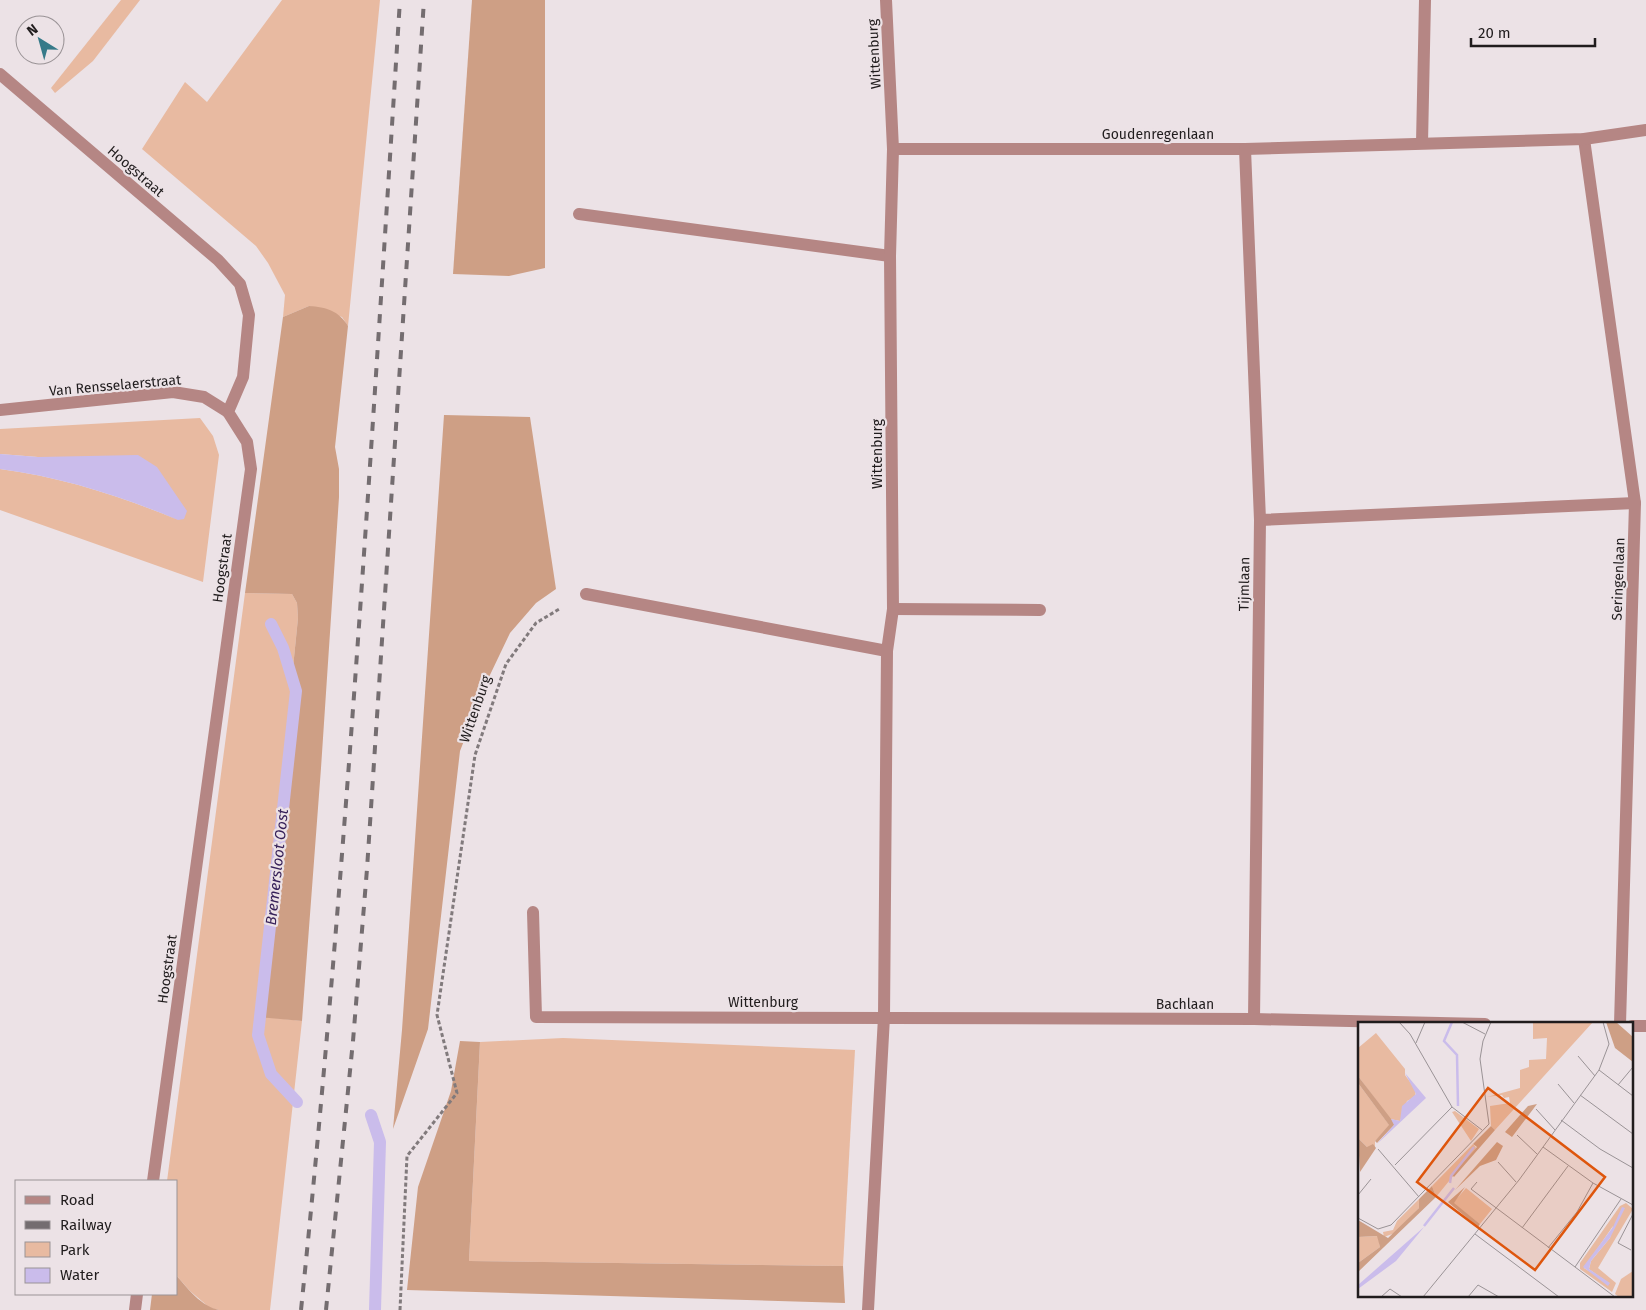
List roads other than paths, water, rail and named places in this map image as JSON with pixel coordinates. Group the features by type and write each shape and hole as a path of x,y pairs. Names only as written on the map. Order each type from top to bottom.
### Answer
{"street":[{"name":"Wittenburg","path":"868,1310 884,1017 887,651 893,609 890,256 893,149 886,0"},
{"path":"1422,143 1425,0"},
{"name":"Hoogstraat","path":"0,74 218,260 240,284 249,315 242,377 228,412 247,442 251,469 153,1180"},
{"name":"Goudenregenlaan","path":"893,149 1245,149 1584,139 1646,130"},
{"name":"Seringenlaan","path":"1584,139 1635,503 1620,1022"},
{"name":"Tijmlaan","path":"1245,149 1260,520 1254,1020"},
{"path":"578,214 890,256"},
{"name":"Van Rensselaerstraat","path":"0,410 173,392 204,397 228,412"},
{"path":"1260,520 1635,503"},
{"path":"586,594 887,651"},
{"path":"893,609 1040,610"},
{"name":"Wittenburg","path":"533,912 536,1017 884,1017"},
{"name":"Bachlaan","path":"884,1017 1370,1022"},
{"path":"135,1310 137,1295"}],"water":[{"path":"0,454 38,457 138,455 157,467 187,511 184,519 178,520 90,488 46,477 0,469"}],"waterway":[{"name":"Bremersloot Oost","path":"271,624 283,648 296,691 258,1035 271,1074 297,1102"},
{"name":"Bremersloot Oost","path":"371,1115 380,1142 375,1310"}],"railway":[{"path":"301,1310 332,983 345,819 400,0"},
{"path":"326,1310 353,1041 367,869 424,0"}]}
